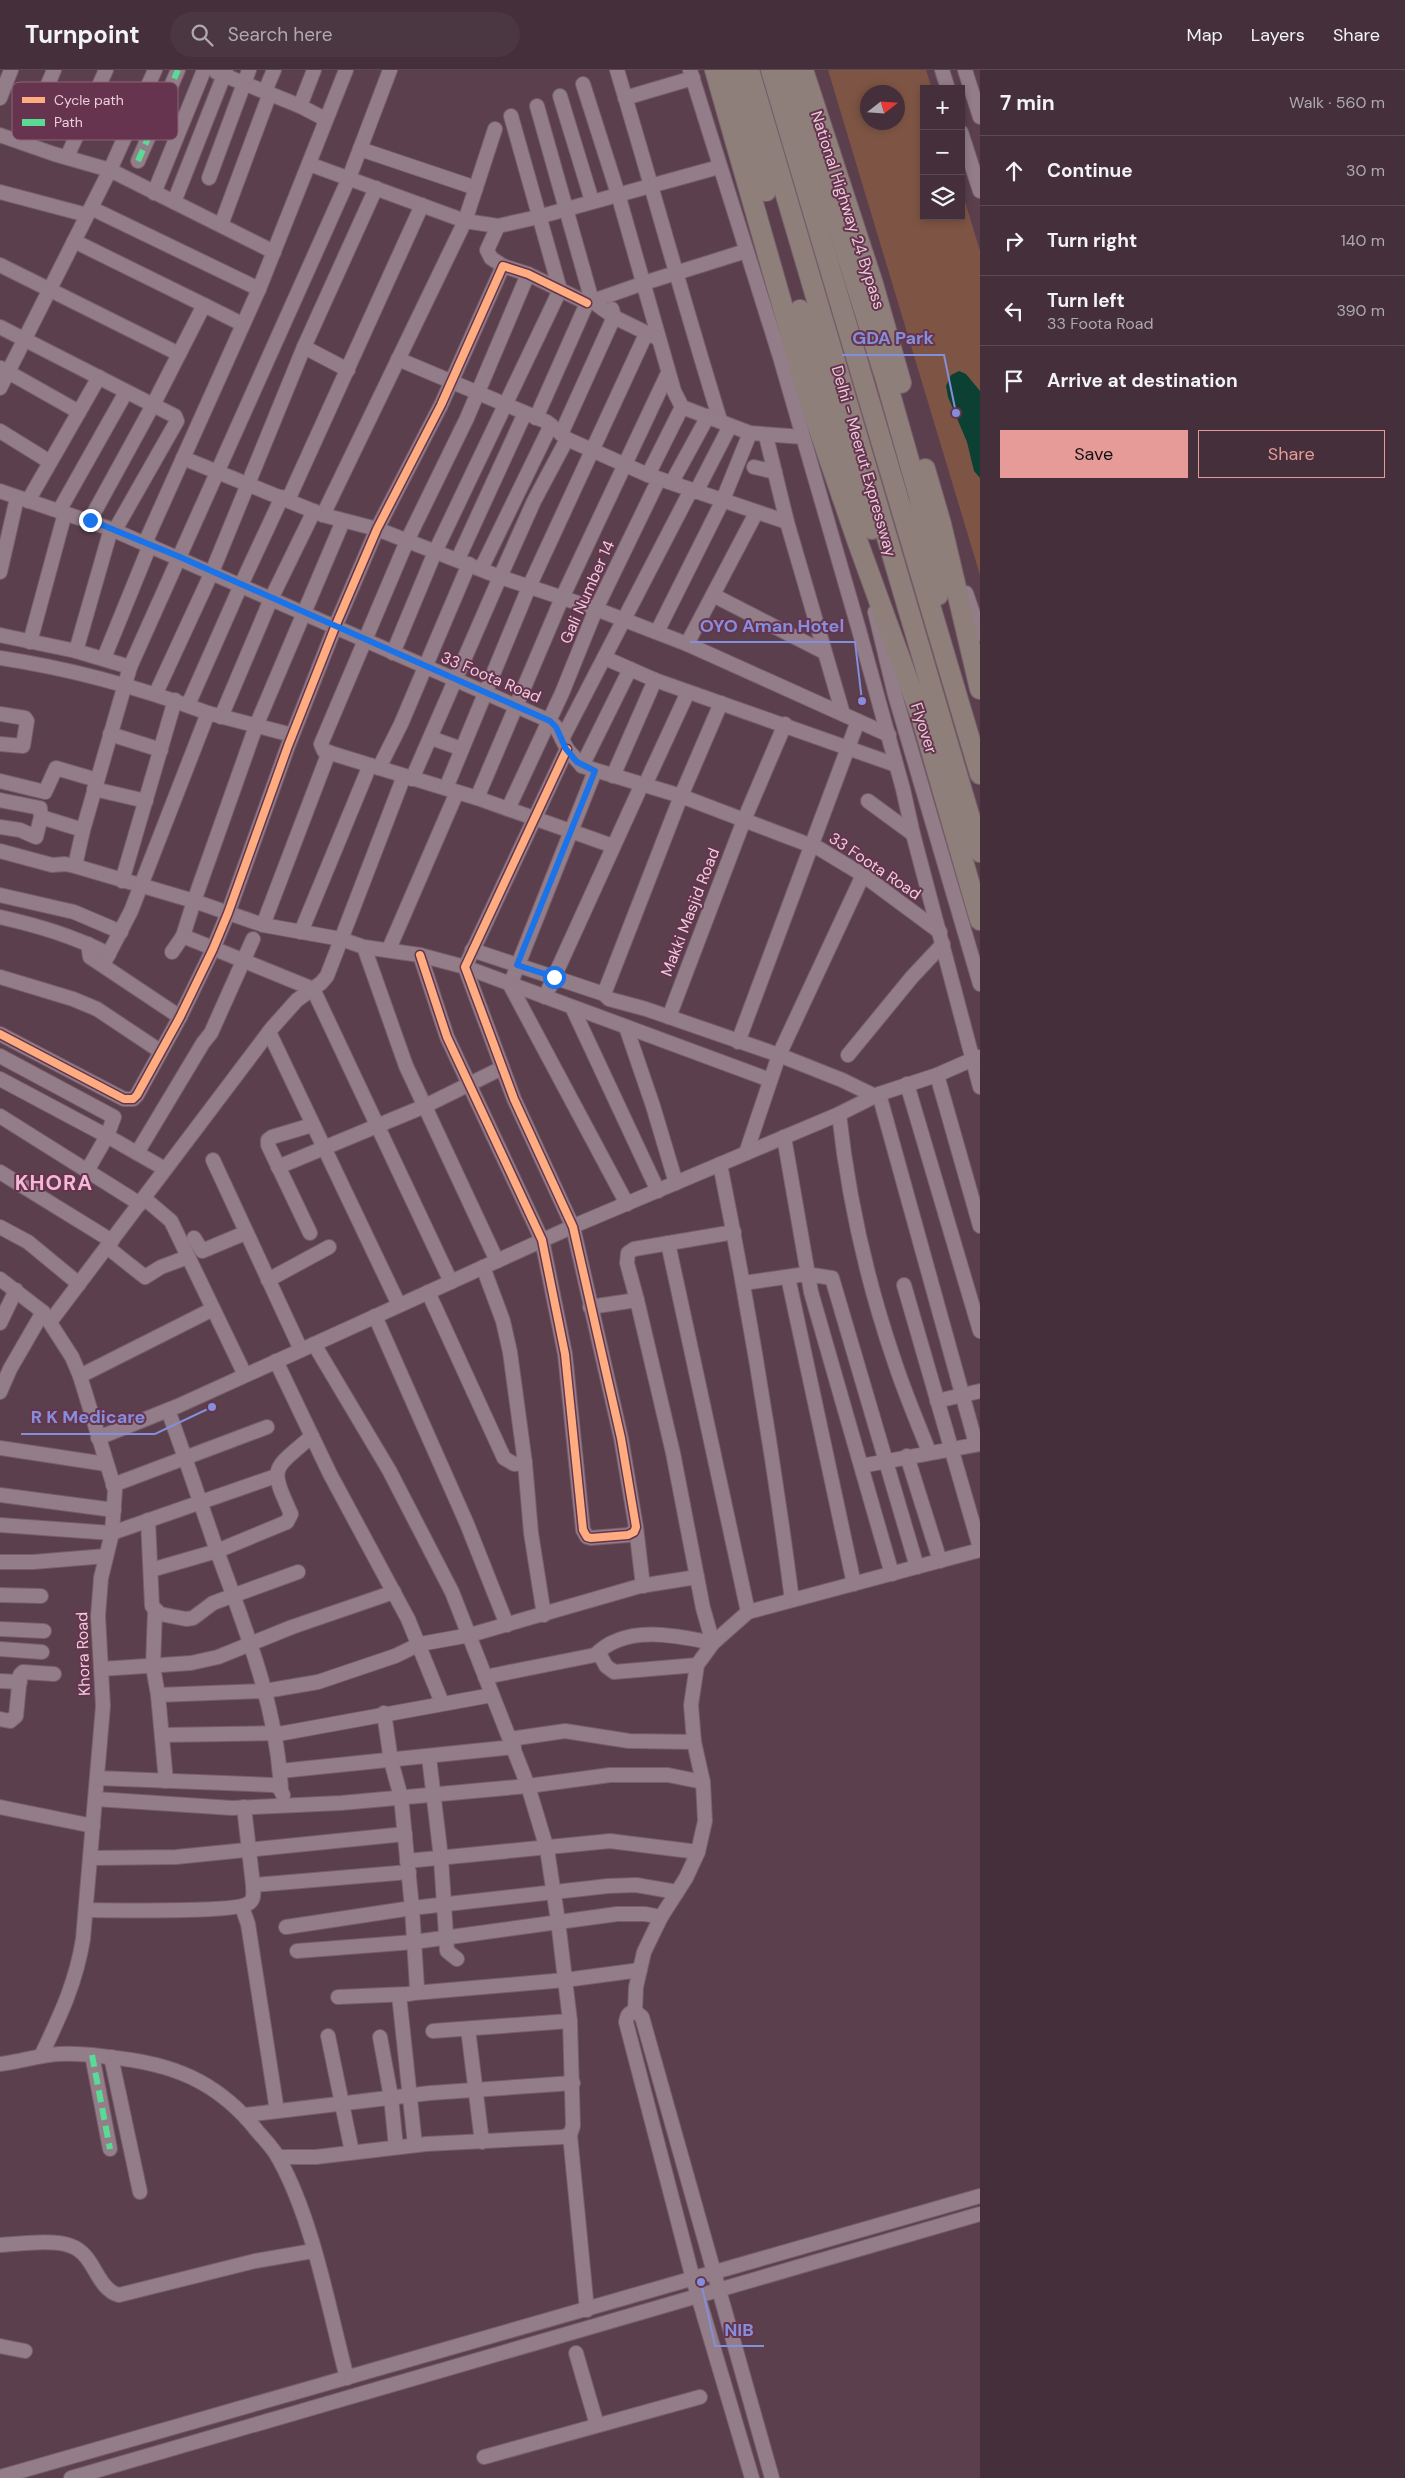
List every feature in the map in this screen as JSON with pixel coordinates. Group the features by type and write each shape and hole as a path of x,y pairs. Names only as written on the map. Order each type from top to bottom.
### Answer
{"highway":[{"path":"715,70 790,299 855,487 915,633"},
{"path":"732,70 790,299"},
{"name":"Delhi - Meerut Expressway","path":"749,70 980,852"},
{"name":"Delhi - Meerut Expressway","path":"771,70 980,774"},
{"path":"785,70 861,272 919,496 958,700"},
{"name":"National Highway 24 Bypass","path":"804,70 861,272 941,524 980,689"},
{"name":"Flyover","path":"790,299 812,406 857,540 922,719 980,920"}],"street":[{"path":"0,98 11,70"},
{"path":"49,82 54,70"},
{"path":"101,82 106,70"},
{"path":"150,82 155,70"},
{"path":"173,82 178,70"},
{"path":"178,133 204,70"},
{"path":"210,70 246,77 268,92 325,119"},
{"path":"221,225 274,70"},
{"path":"300,106 314,70"},
{"path":"104,658 183,458 259,289 346,70"},
{"path":"75,866 83,830 130,667 349,178 390,70"},
{"path":"617,70 719,420 694,491 624,619 564,744 534,818 466,966 502,1068 573,1227 621,1438 636,1527 643,1586"},
{"path":"942,70 947,85"},
{"path":"966,70 980,117"},
{"path":"174,202 225,73"},
{"path":"626,98 691,74 803,437 889,735 941,938 976,1058 980,1087"},
{"path":"209,178 246,77"},
{"path":"583,84 644,283 652,336 682,407 750,433 766,436 803,437"},
{"path":"560,96 592,201"},
{"path":"537,106 590,302"},
{"path":"393,653 435,552 560,290 511,116"},
{"path":"106,959 121,932 214,715 271,598 318,513 398,359 465,221 495,129"},
{"path":"0,135 12,139"},
{"path":"14,140 110,170 274,252"},
{"path":"67,157 75,140"},
{"path":"0,388 4,370 25,339 124,140"},
{"path":"138,161 147,140"},
{"path":"154,192 175,140"},
{"path":"965,144 980,191"},
{"path":"360,149 476,188"},
{"path":"309,164 465,221 498,226 538,217 720,166"},
{"path":"156,693 212,572 304,347 376,188"},
{"path":"0,192 89,212 259,289"},
{"path":"122,881 160,750 348,370 422,205"},
{"path":"498,226 487,250 491,258 503,266 528,274 590,302 652,336"},
{"path":"74,241 242,324"},
{"path":"301,932 374,766 401,724 531,416 590,302 746,251"},
{"path":"0,265 179,354"},
{"path":"87,1171 114,1121 123,1112 128,1100 137,1095 160,1050 180,1017 214,949 292,736 335,627 377,529 451,382 503,266"},
{"path":"528,274 477,393 407,541 320,741 321,747 329,752 477,798 613,846"},
{"path":"0,1392 10,1369 46,1317 79,1284 284,1012 327,976 408,777 431,738 534,501 560,433 614,316 608,295"},
{"path":"90,520 153,405 204,305"},
{"path":"0,327 175,416 177,422 113,530 76,651"},
{"path":"389,949 452,790 462,749 529,587 593,452 652,336"},
{"path":"304,347 348,370"},
{"path":"398,359 531,416 593,452 624,465 722,502 787,522"},
{"path":"4,370 79,412"},
{"path":"477,798 562,598 668,373"},
{"path":"0,572 22,499 50,462 99,377"},
{"path":"30,642 62,512 126,392"},
{"name":"Gali Number 14","path":"508,809 550,721 596,609 660,479 682,407"},
{"path":"660,479 719,420"},
{"path":"0,431 50,462"},
{"path":"469,564 560,433"},
{"path":"656,632 722,502 750,433"},
{"path":"766,436 787,522 843,714"},
{"path":"183,458 318,513 377,529 500,577 624,619 687,644 889,735"},
{"path":"754,467 774,472"},
{"name":"33 Foota Road","path":"0,491 90,520 180,557 456,682 550,721 556,727 564,744 582,766 681,796 834,856 863,875 941,938"},
{"path":"687,644 756,513"},
{"path":"172,952 184,936 194,901 256,726 343,520"},
{"path":"941,524 980,634"},
{"path":"857,540 898,704 980,984"},
{"path":"713,595 824,652"},
{"path":"0,635 76,651 130,667"},
{"path":"0,658 74,671 124,684 156,693 214,715 292,736"},
{"path":"606,658 655,680 785,724 896,766"},
{"path":"582,766 630,669"},
{"path":"613,776 655,680"},
{"path":"545,997 613,846 688,692"},
{"path":"604,994 681,796 721,703"},
{"path":"0,714 24,718 27,721 23,746 0,744"},
{"path":"738,1042 810,845 858,721"},
{"name":"Makki Masjid Road","path":"669,1017 744,820 785,724"},
{"path":"110,734 160,750"},
{"path":"431,738 462,749"},
{"path":"262,925 329,752"},
{"path":"0,781 46,792 56,768 146,801"},
{"path":"595,771 510,985 627,1204"},
{"path":"0,800 40,808 42,818 29,858"},
{"path":"868,801 913,834"},
{"path":"42,818 83,830"},
{"path":"0,827 20,830 36,837"},
{"path":"0,851 52,865 65,864 75,866 194,901 262,925 341,939 364,947 389,949 466,966 490,974 510,985 770,1080"},
{"path":"746,1153 779,1056 863,875"},
{"path":"0,895 74,912 121,932"},
{"path":"0,917 55,930 88,944 90,957 106,959 180,1017"},
{"path":"184,936 313,989 376,1127 451,1282"},
{"path":"137,1153 203,1043 211,1033 253,938"},
{"path":"848,1055 912,977 941,938"},
{"path":"364,947 406,1066 497,1261"},
{"path":"472,950 604,994 609,999 669,1017 779,1056 877,1095"},
{"path":"420,955 447,1037 542,1240 565,1354 583,1530 588,1537 600,1537 628,1535 634,1532 636,1527"},
{"path":"0,977 73,999 98,1009 160,1050"},
{"path":"572,1007 658,1191"},
{"path":"626,1028 653,1106 676,1183"},
{"path":"269,1032 399,1305"},
{"path":"0,1034 128,1100"},
{"path":"0,1056 112,1114 114,1121"},
{"path":"98,1438 168,1410 542,1240 839,1114 877,1095 937,1075 976,1058"},
{"path":"278,1167 425,1106 502,1068"},
{"path":"937,1075 980,1226"},
{"path":"0,1079 165,1169"},
{"path":"907,1084 980,1331"},
{"path":"861,1466 978,1444 962,1395 877,1095"},
{"path":"839,1114 852,1194 871,1281 894,1360 929,1452"},
{"path":"0,1116 87,1171 142,1201 171,1220 244,1376"},
{"path":"310,1233 268,1145 268,1140 272,1137 312,1125"},
{"path":"784,1137 806,1274 892,1574"},
{"path":"213,1160 301,1350"},
{"path":"720,1164 765,1402 792,1600"},
{"path":"0,1172 109,1244 145,1278 161,1267 188,1257"},
{"path":"0,1227 28,1242 79,1284"},
{"path":"194,1238 202,1251 245,1232"},
{"path":"713,1643 673,1454 627,1263 628,1254 634,1249 734,1232"},
{"path":"668,1243 748,1612"},
{"path":"268,1280 330,1247"},
{"path":"483,1267 503,1322 510,1352 525,1463 531,1533 544,1615"},
{"path":"744,1283 806,1274 832,1278 917,1567"},
{"path":"788,1277 854,1584"},
{"name":"Khora Road","path":"0,1279 16,1290 46,1317 72,1357 80,1376 113,1485 114,1510 112,1533 101,1578 98,1616 103,1706 86,1910 79,1966 73,1987 41,2056"},
{"path":"752,2478 692,2280 626,2022 627,2016 634,2011 636,1987 644,1952 661,1917 677,1892 698,1852 705,1822 703,1782 694,1742 691,1705 697,1665 713,1643 748,1612 980,1549 904,1286"},
{"path":"0,1323 16,1290"},
{"path":"428,1292 504,1458 514,1464 525,1463"},
{"path":"590,1307 636,1300"},
{"path":"80,1376 213,1309"},
{"path":"375,1316 449,1482 507,1625"},
{"path":"314,1344 389,1470 452,1592 512,1743 548,1849 570,2021 574,2126 570,2134 587,2310"},
{"path":"276,1361 312,1436 420,1644 442,1703"},
{"path":"937,1402 980,1391"},
{"path":"168,1410 234,1596 265,1691 275,1734 284,1806"},
{"path":"113,1485 267,1426"},
{"path":"150,1570 217,1551 291,1519 291,1514 276,1476 281,1464 312,1436"},
{"path":"0,1448 106,1464"},
{"path":"907,1456 940,1561"},
{"path":"0,1525 112,1533 276,1476"},
{"path":"0,1495 114,1510"},
{"path":"148,1520 152,1606 160,1614 186,1619 193,1618 206,1606 298,1572"},
{"path":"0,1562 33,1562 106,1556"},
{"path":"158,1695 265,1691 318,1682 395,1656 420,1644 470,1635 544,1615 595,1598 643,1586 698,1577"},
{"path":"101,1669 191,1664 218,1657 292,1627 394,1592"},
{"path":"0,1594 41,1596"},
{"path":"155,1611 153,1667 158,1695 160,1730 163,1736 166,1781"},
{"path":"0,1630 44,1632"},
{"path":"595,1655 610,1642 645,1635 666,1635 713,1643"},
{"path":"0,1650 42,1652"},
{"path":"486,1677 595,1655 600,1655 606,1666 614,1672 697,1665"},
{"path":"0,1719 10,1721 16,1716 23,1672 54,1674"},
{"path":"0,1681 20,1682"},
{"path":"163,1736 275,1734 317,1728 384,1713 492,1695"},
{"path":"384,1713 391,1761 401,1797 405,1834 417,1988 414,1993"},
{"path":"280,1771 429,1757 512,1743 565,1731 629,1741 694,1742"},
{"path":"429,1757 441,1858 447,1951 457,1959"},
{"path":"96,1799 185,1806 284,1806 528,1786 574,1778 641,1774 668,1775 703,1782"},
{"path":"97,1778 273,1786 281,1790"},
{"path":"0,1807 93,1826"},
{"path":"86,1910 242,1907 250,1903 254,1896 244,1807"},
{"path":"90,1858 176,1858 405,1834"},
{"path":"253,1885 408,1867 441,1858 548,1849 610,1841 698,1852"},
{"path":"286,1927 412,1908 554,1892 636,1885 677,1892"},
{"path":"242,1907 248,1924 277,2111"},
{"path":"297,1951 414,1942 624,1914 661,1917"},
{"path":"338,1997 399,1995 565,1980 640,1970"},
{"path":"399,1995 415,2145"},
{"path":"634,2011 642,2017 717,2289 772,2478"},
{"path":"433,2032 570,2021"},
{"path":"468,2029 482,2142"},
{"path":"328,2036 340,2102 352,2152"},
{"path":"380,2037 391,2097 396,2147"},
{"path":"0,2064 60,2054 141,2060 188,2075 229,2100 245,2116 278,2157 306,2221 346,2378"},
{"path":"92,2055 110,2149"},
{"path":"111,2057 140,2192"},
{"path":"245,2116 340,2102 476,2089 573,2083"},
{"path":"278,2157 316,2157 415,2145 562,2137 570,2134"},
{"path":"0,2477 980,2196"},
{"path":"75,2455 78,2477 103,2474 717,2289 980,2214"},
{"path":"0,2245 71,2246 91,2262 105,2286 112,2293 119,2295 256,2261 313,2251"},
{"path":"0,2346 25,2351"},
{"path":"576,2354 597,2425"},
{"path":"484,2457 700,2396"},
{"path":"96,2450 103,2474"}],"shaded area":[{"path":"828,70 926,70 931,85 920,85 920,220 965,220 965,201 980,251 980,575"},
{"path":"959,371 966,374 980,391 980,478 974,471 967,442 948,397 946,386 951,375"}],"marked path":[{"path":"173,82 178,70"},
{"path":"138,161 147,140"},
{"path":"92,2055 110,2149"}],"cycle path":[{"path":"0,1034 124,1099 133,1099 137,1095 180,1017 213,949 228,913 288,746 335,627 377,529 441,405 503,266 528,274 587,303"},
{"path":"420,955 447,1037 542,1240 565,1354 583,1530 587,1537 591,1538 628,1535 634,1532 636,1527 621,1438 573,1227 514,1099 465,967 567,749"}],"place":[{"name":"GDA Park","path":"956,413"},
{"name":"OYO Aman Hotel","path":"862,701"},
{"name":"R K Medicare","path":"212,1407"},
{"name":"NIB","path":"701,2282"}],"district":[{"name":"KHORA","path":"54,1183"}],"route":[{"path":"90,520 180,557 456,682 550,721 556,727 566,749 577,762 595,771 517,965 554,977"}]}
